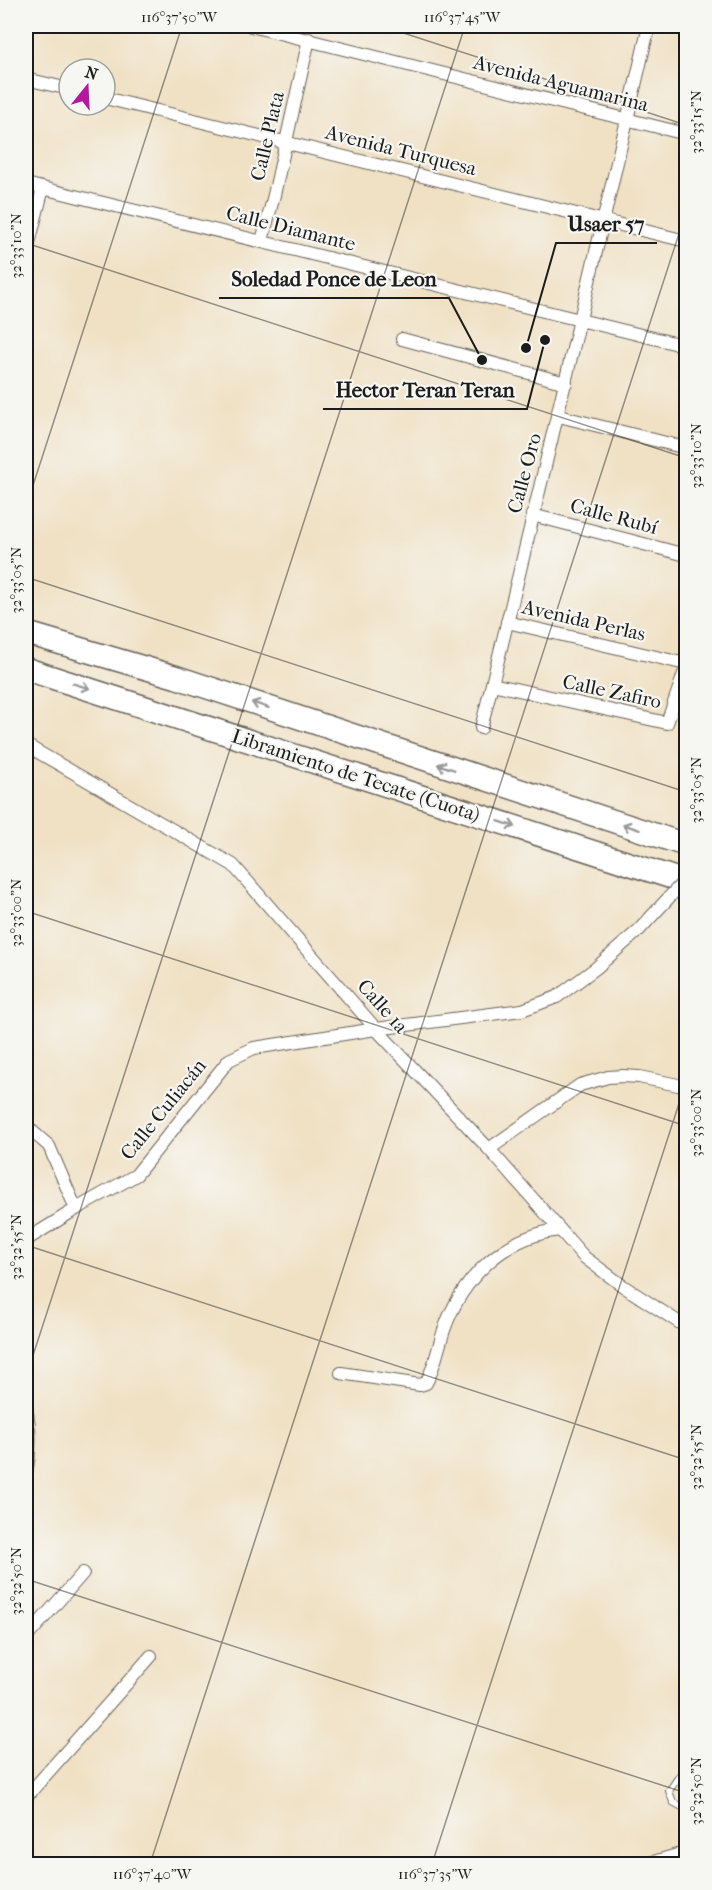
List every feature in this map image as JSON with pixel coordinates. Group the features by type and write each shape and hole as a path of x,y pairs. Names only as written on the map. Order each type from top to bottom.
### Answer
{"highway":[{"name":"Libramiento de Tecate (Cuota)","path":"26,633 176,677 687,846"},
{"name":"Libramiento de Tecate (Cuota)","path":"26,669 687,881"}],"street":[{"name":"Avenida Aguamarina","path":"251,26 687,134"},
{"name":"Calle Oro","path":"481,728 532,515 559,416 580,318 650,26"},
{"name":"Calle Plata","path":"262,241 309,39"},
{"path":"26,79 57,86"},
{"name":"Avenida Turquesa","path":"117,101 687,241"},
{"name":"Calle Diamante","path":"26,184 687,345"},
{"path":"26,255 43,188"},
{"path":"402,339 566,383"},
{"path":"559,416 687,448"},
{"name":"Calle Rubí","path":"532,515 687,555"},
{"name":"Avenida Perlas","path":"507,622 687,666"},
{"name":"Calle Zafiro","path":"492,684 668,723 687,666"},
{"name":"Calle 1a","path":"26,746 233,865 376,1029 489,1149 584,1257 623,1286 687,1326"},
{"name":"Calle Culiacán","path":"26,1240 136,1175 229,1060 254,1048 376,1029 506,1013 522,1010 557,997 596,968 639,930 687,881"},
{"path":"489,1149 580,1085 608,1077 623,1076 678,1085"},
{"path":"26,1126 49,1146 76,1209"},
{"path":"341,1373 420,1385 426,1383 444,1328 462,1291 474,1275 508,1248 525,1238 542,1232 560,1230"},
{"path":"26,1407 30,1456 26,1474"},
{"path":"26,1638 83,1573"},
{"path":"26,1797 150,1656"},
{"path":"652,1864 687,1854"}],"lane":[{"path":"687,1766 669,1791 673,1802 687,1809"}],"place":[{"name":"Hector Teran Teran","path":"545,340"},
{"name":"Usaer 57","path":"526,348"},
{"name":"Soledad Ponce de Leon","path":"482,360"}]}
